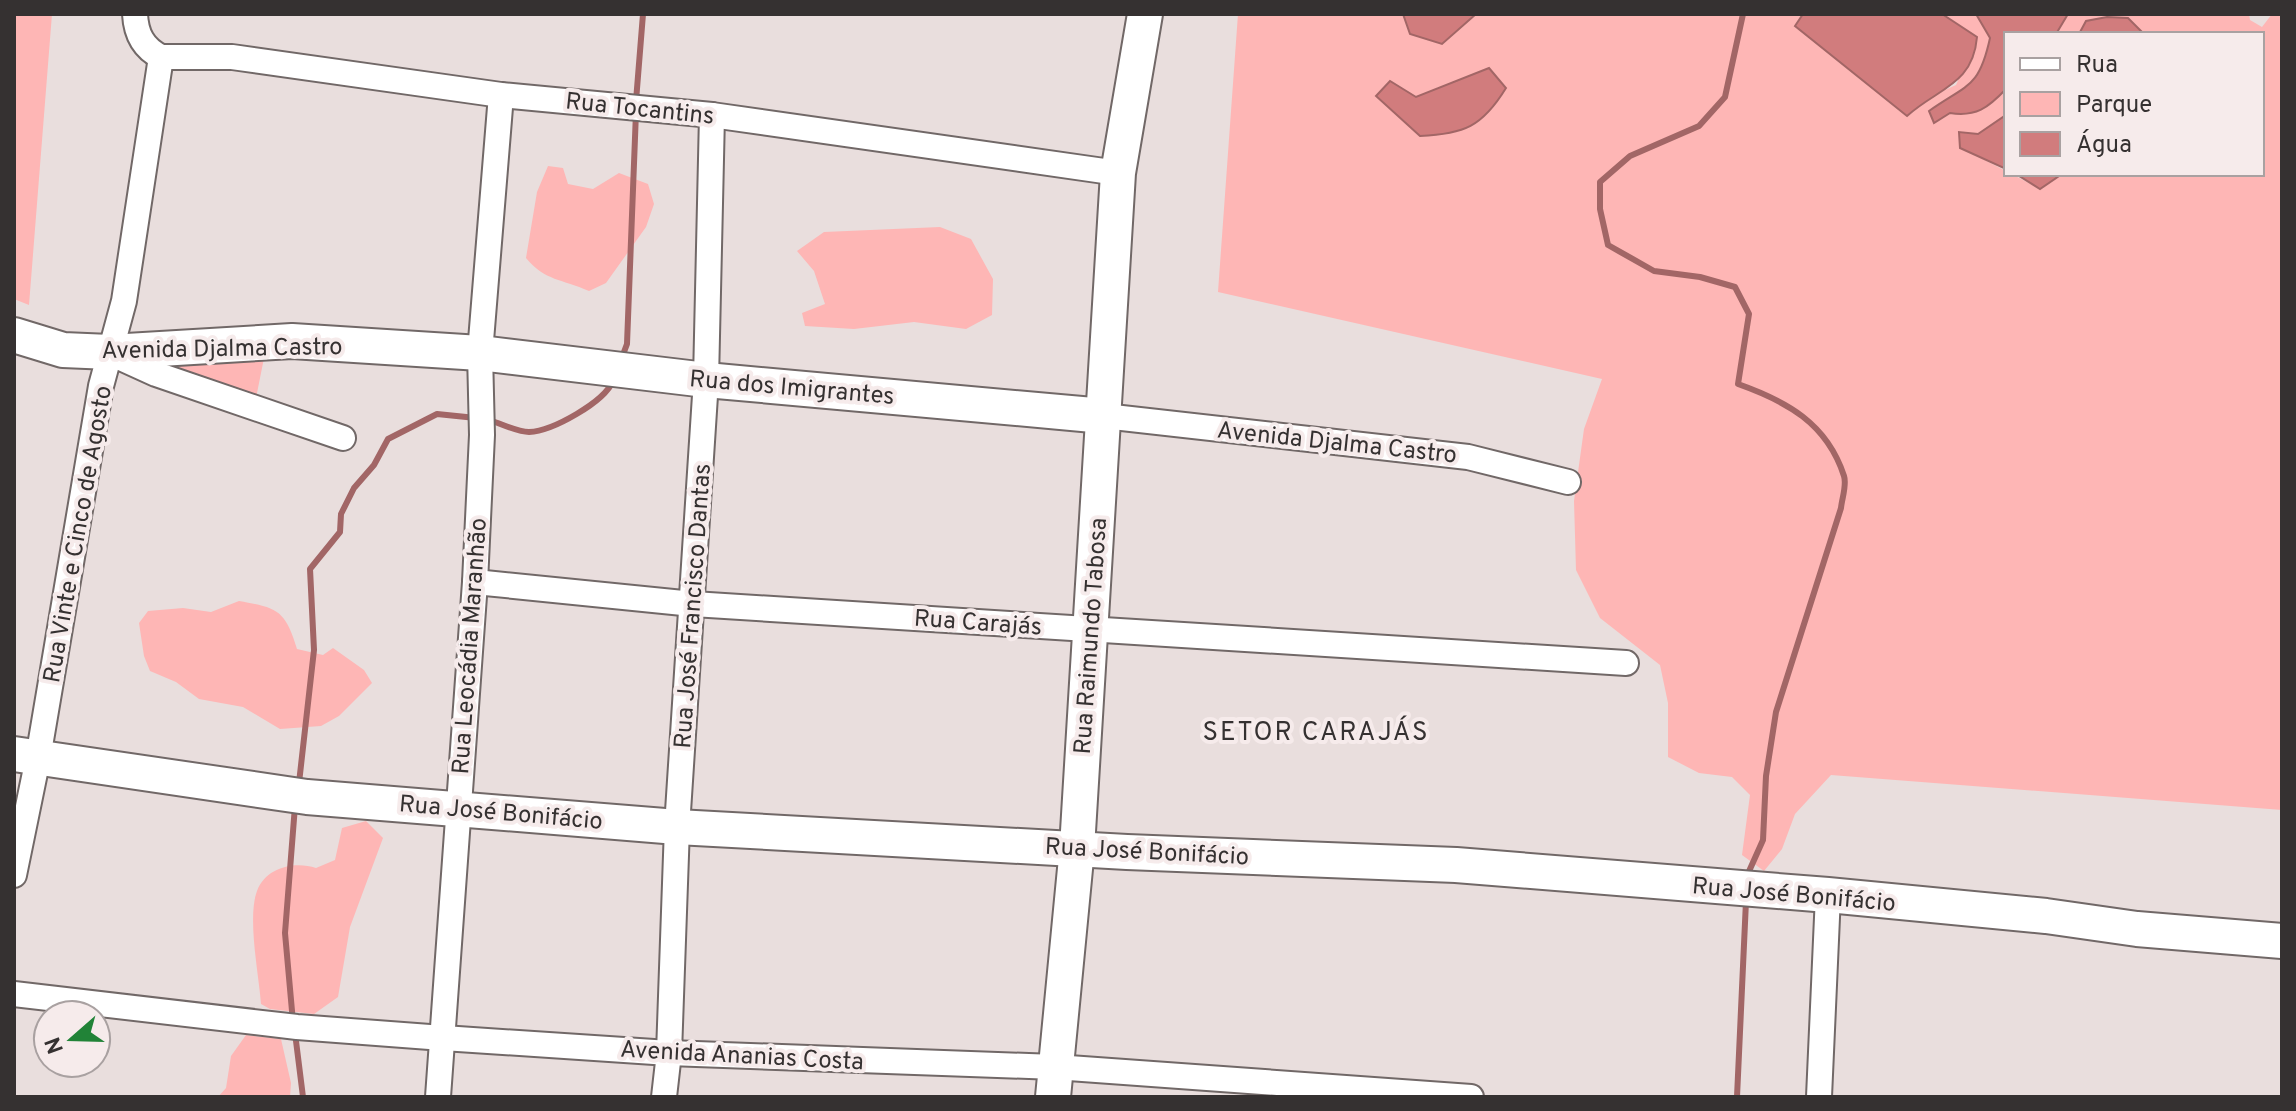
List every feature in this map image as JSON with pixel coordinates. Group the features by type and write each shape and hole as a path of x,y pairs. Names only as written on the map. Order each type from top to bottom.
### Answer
{"street":[{"path":"135,14 135,31 152,53 161,57"},
{"name":"Rua Raimundo Tabosa","path":"1054,1082 1077,848 1118,173 1145,14"},
{"name":"Rua Tocantins","path":"161,57 232,57 501,95 712,115 1118,173"},
{"name":"Rua Vinte e Cinco de Agosto","path":"14,875 26,756 110,352 124,301 161,57"},
{"name":"Rua Leocádia Maranhão","path":"438,1097 475,582 481,423 480,353 501,95"},
{"name":"Rua José Francisco Dantas","path":"664,1097 669,1053 677,827 706,380 712,115"},
{"name":"Avenida Djalma Castro","path":"14,335 63,350 110,352 292,341 480,353"},
{"path":"110,352 156,374 343,438"},
{"name":"Rua dos Imigrantes","path":"480,353 706,380 1104,416"},
{"name":"Avenida Djalma Castro","path":"1104,416 1468,457 1568,482"},
{"name":"Rua Carajás","path":"475,582 693,604 1626,663"},
{"name":"Rua José Bonifácio","path":"26,756 297,796 677,827 1456,865 1828,895 2046,916 2137,929 2282,941"},
{"path":"1819,1097 1828,895"},
{"name":"Avenida Ananias Costa","path":"14,994 285,1026 1054,1082 1471,1097"}],"green space":[{"path":"14,14 52,14 29,305 14,299"},
{"path":"1238,14 1403,14 1410,34 1441,44 1476,14 1803,14 1795,26 1907,116 1927,98 1956,85 1977,37 1942,14 1976,14 1991,38 1984,60 1975,77 1962,91 1942,102 1950,113 1967,114 1987,106 2004,91 2004,116 1960,147 2004,170 2004,176 2015,176 2040,189 2059,176 2264,176 2264,32 2142,32 2128,18 2087,21 2080,32 2057,32 2068,14 2249,14 2250,20 2262,27 2272,14 2282,14 2282,810 1831,775 1795,814 1782,849 1764,871 1742,855 1750,795 1732,777 1699,773 1668,757 1668,703 1660,665 1600,618 1576,570 1574,501 1584,429 1602,379 1218,292","holes":["1390,81 1416,97 1376,96"]},
{"path":"548,166 563,168 568,184 593,189 619,173 648,184 654,204 646,227 606,283 589,291 547,275 526,258 537,192"},
{"path":"940,227 971,239 993,279 992,315 966,329 914,322 854,329 805,326 802,313 825,304 814,271 797,251 824,232"},
{"path":"137,358 264,358 256,398"},
{"path":"239,601 278,613 288,626 297,649 323,655 333,648 364,670 372,683 339,716 321,726 280,729 243,707 199,699 176,682 150,671 144,656 139,623 148,611 183,608 211,612"},
{"path":"366,821 383,838 350,927 338,997 314,1014 270,1009 261,1004 253,931 254,902 261,883 282,868 299,865 316,868 335,860 342,828"},
{"path":"246,1035 281,1039 291,1083 290,1097 218,1097 226,1088 231,1056"}],"water":[{"path":"1403,14 1476,14 1442,44 1410,34"},
{"path":"1803,14 1942,14 1977,37 1969,66 1961,76 1907,116 1795,26"},
{"path":"1976,14 2068,14 2057,32 2004,32 2004,91 1981,110 1967,114 1950,113 1934,123 1929,111 1970,84 1981,67 1990,38"},
{"path":"2107,17 2128,18 2142,32 2080,32 2086,21"},
{"path":"1489,68 1506,88 1480,120 1449,133 1420,136 1376,96 1390,81 1416,97"},
{"path":"2004,116 2004,168 1960,148 1959,132 1978,134"},
{"path":"2019,176 2059,176 2040,189"}],"waterway":[{"path":"636,101 643,14"},
{"path":"1743,14 1725,97 1699,126 1630,156 1600,182 1600,209 1608,245 1654,271 1700,277 1735,287 1749,314 1738,384 1772,398 1803,416 1827,442 1844,476 1841,508 1776,712 1766,776 1763,840 1746,878"},
{"path":"621,360 627,344 636,112"},
{"path":"487,419 519,431 551,427 589,406 613,381"},
{"path":"299,783 314,650 310,569 340,532 341,514 354,488 374,465 388,439 437,414 476,418"},
{"path":"293,1022 285,933 295,806"},
{"path":"1737,1097 1746,901"},
{"path":"295,1033 303,1097"}],"district":[{"name":"SETOR CARAJÁS","path":"1316,731"}]}
